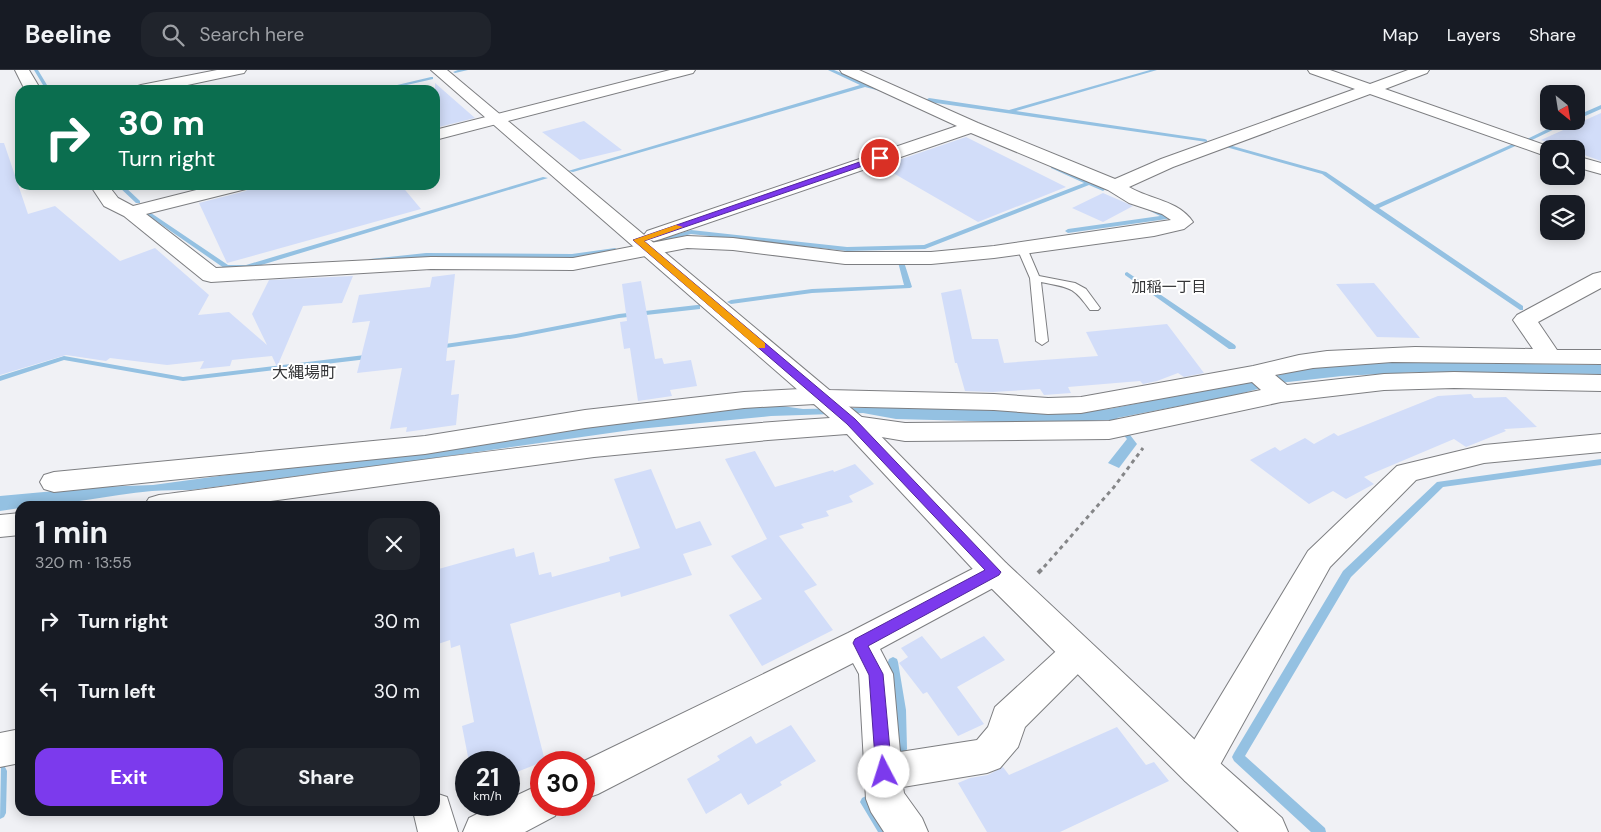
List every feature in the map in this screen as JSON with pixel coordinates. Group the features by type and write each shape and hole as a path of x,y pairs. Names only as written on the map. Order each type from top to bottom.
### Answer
{"street":[{"path":"22,70 30,85"},
{"path":"166,85 239,70"},
{"path":"438,70 853,424 1004,580 1198,768 1268,832"},
{"path":"440,134 688,70"},
{"path":"643,245 687,242 733,244 845,258 931,258 1154,230 1183,222 1180,217 1161,207 1137,199 1115,186 972,127 848,70"},
{"path":"862,77 889,70"},
{"path":"1315,70 1540,148"},
{"path":"1115,186 1167,163 1422,70"},
{"path":"102,190 111,202 131,212 211,275 431,263 573,264 643,245 972,127"},
{"path":"1585,164 1601,169"},
{"path":"131,212 219,190"},
{"path":"1550,357 1525,320 1601,279"},
{"path":"1268,383 1271,368 1334,358 1436,353 1601,358"},
{"path":"54,482 425,445 585,419 744,400 822,398 994,402 1048,406 1072,405 1268,383 1454,380 1601,383"},
{"path":"196,501 653,440 759,430 853,424 905,432 1126,427 1268,383"},
{"path":"1198,768 1319,558 1407,473 1484,454 1601,443"},
{"path":"0,526 15,524"},
{"path":"595,776 860,643 1004,580"},
{"path":"860,643 876,674 885,799 908,832"},
{"path":"884,772 987,756 1005,735 1008,719 1078,652"},
{"path":"0,750 15,747"},
{"path":"483,832 530,808"},
{"path":"434,816 438,832"}],"lane":[{"path":"1022,248 1035,278 1042,340"},
{"path":"1035,278 1071,285 1082,291 1094,308"}],"path":[{"path":"1004,580 1032,578 1052,560 1114,487 1152,435 1126,427"}],"water":[{"path":"1382,362 1601,365 1601,374 1419,372 1342,376 1279,383 1236,395 1117,418 1137,444 1119,468 1108,463 1127,439 1110,420 1044,423 896,419 863,413 771,416 638,429 191,490 162,490 77,501 15,501 15,509 0,511 0,496 99,487 153,485 634,420 775,405 803,409 911,407 1056,413 1080,412 1109,409 1308,368"}],"building":[{"path":"440,87 475,118 440,127"},
{"path":"1601,113 1601,161 1585,155 1585,140 1541,140 1563,130 1585,130 1585,120"},
{"path":"584,121 622,150 580,160 542,132"},
{"path":"966,137 1066,187 978,222 881,166"},
{"path":"0,143 4,143 15,176 15,190 20,190 28,214 55,206 120,261 155,248 209,295 198,315 229,312 267,345 252,314 269,280 353,276 342,303 303,306 277,367 272,356 232,360 230,366 200,369 204,361 167,365 110,358 106,361 66,355 0,375"},
{"path":"405,190 421,209 227,263 199,203 246,191"},
{"path":"1103,193 1133,206 1103,222 1072,208"},
{"path":"455,274 446,361 455,360 451,395 459,394 456,425 406,432 407,427 390,429 402,368 357,373 370,321 352,323 359,295 430,287 432,277"},
{"path":"641,281 655,359 662,358 664,364 691,360 697,386 670,390 672,396 638,401 630,348 624,349 620,322 627,321 622,284"},
{"path":"1374,283 1420,338 1377,337 1336,284"},
{"path":"961,289 972,339 998,339 1004,363 1098,356 1086,332 1167,324 1204,373 1184,377 1178,373 1143,384 1140,381 1068,387 1071,393 1044,395 1040,389 993,392 965,391 957,363 955,363 941,293"},
{"path":"1471,394 1474,398 1506,397 1537,427 1504,429 1506,431 1466,447 1454,439 1364,477 1374,484 1346,499 1333,491 1309,504 1250,460 1275,447 1280,451 1305,438 1314,444 1334,433 1338,436 1438,396"},
{"path":"755,451 775,487 833,470 834,472 855,464 874,484 849,496 853,502 826,511 829,516 801,524 804,528 779,536 817,585 804,591 833,630 762,666 729,615 762,599 731,556 767,539 725,459"},
{"path":"651,469 676,529 700,521 712,545 683,554 692,575 621,597 620,592 510,624 542,751 530,751 530,767 520,771 520,751 467,751 462,726 474,722 460,645 451,648 450,640 440,643 440,569 514,548 516,557 534,552 539,575 551,572 552,577 610,561 609,557 640,548 614,479"},
{"path":"922,636 941,659 984,636 1005,660 957,687 984,724 958,736 927,692 923,694 899,663 908,657 901,648"},
{"path":"791,725 816,761 780,782 782,785 748,805 741,793 706,814 687,779 720,760 717,756 751,736 756,744"},
{"path":"1117,727 1146,765 1154,762 1169,781 1060,832 987,832 958,783 970,778 988,775 1003,767 1009,775"}],"waterway":[{"path":"36,70 45,85"},
{"path":"455,72 466,70"},
{"path":"830,70 865,85"},
{"path":"1011,111 1155,70"},
{"path":"400,85 431,78"},
{"path":"571,171 865,85"},
{"path":"865,85 884,91"},
{"path":"929,100 1205,141"},
{"path":"1585,114 1601,107"},
{"path":"1528,140 1550,130"},
{"path":"1374,208 1519,143"},
{"path":"1229,147 1324,173 1374,208"},
{"path":"1053,167 1103,189"},
{"path":"246,267 545,178"},
{"path":"661,240 691,232 847,249 925,247 1089,183"},
{"path":"125,190 138,202"},
{"path":"1374,208 1520,308"},
{"path":"1068,231 1167,217 1150,209"},
{"path":"149,214 226,267 246,267"},
{"path":"370,261 426,255 572,256 615,250"},
{"path":"731,302 812,291 908,287 901,262"},
{"path":"1127,274 1232,347"},
{"path":"438,347 516,336 619,316 697,307"},
{"path":"0,379 64,358 183,379 373,356"},
{"path":"1320,832 1238,757 1347,574 1440,484 1601,462"},
{"path":"893,662 900,710 901,749"},
{"path":"0,813 1,771"},
{"path":"866,802 885,832"}],"slow traffic":[{"path":"679,227 638,240 761,346"}],"district":[{"name":"加稲一丁目","path":"1169,287"},
{"name":"大縄場町","path":"304,372"}],"route":[{"path":"880,158 638,240 851,422 995,572 860,643 876,674 884,772"}]}
